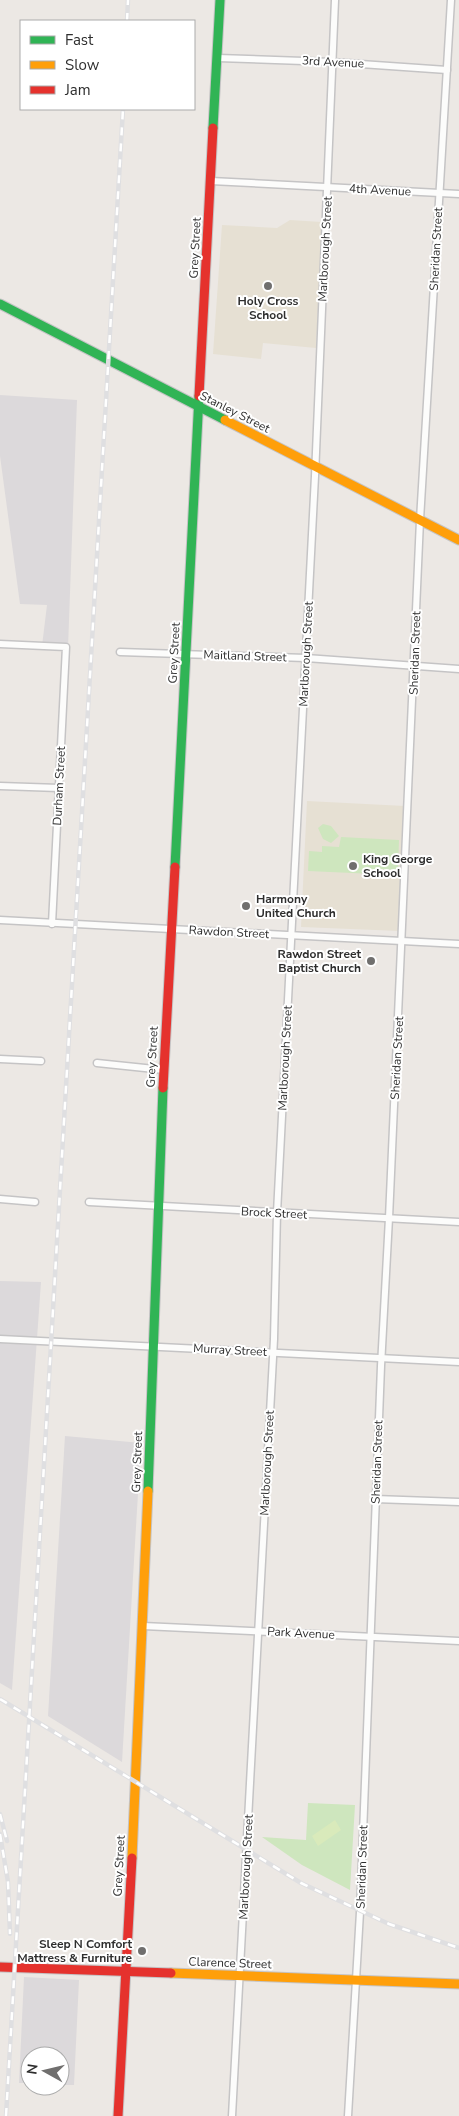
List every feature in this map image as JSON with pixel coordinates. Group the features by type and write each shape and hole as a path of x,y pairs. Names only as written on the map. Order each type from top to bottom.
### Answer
{"street":[{"name":"Grey Street","path":"118,2116 143,1626 164,1070 220,0"},
{"name":"Marlborough Street","path":"232,2116 273,1352 277,1213 306,658 335,0"},
{"name":"Sheridan Street","path":"348,2116 360,1912 381,1357 390,1218 420,520 451,0"},
{"name":"3rd Avenue","path":"218,58 332,62 447,70"},
{"name":"4th Avenue","path":"211,181 459,194"},
{"name":"Stanley Street","path":"0,304 459,540"},
{"name":"Durham Street","path":"0,644 66,648 52,924"},
{"name":"Maitland Street","path":"120,652 306,658 459,669"},
{"path":"0,786 60,788"},
{"name":"Rawdon Street","path":"0,920 459,944"},
{"path":"0,1059 41,1061"},
{"path":"97,1063 164,1070"},
{"path":"0,1200 35,1202"},
{"name":"Brock Street","path":"89,1202 459,1222"},
{"name":"Murray Street","path":"0,1339 459,1362"},
{"path":"375,1499 459,1502"},
{"name":"Park Avenue","path":"143,1626 459,1641"},
{"name":"Clarence Street","path":"0,1967 459,1984"}],"shaded area":[{"name":"Holy Cross School","path":"290,220 322,222 316,348 263,343 261,359 213,354 222,225 277,228"},
{"path":"0,395 77,400 68,648 42,646 47,605 20,604 0,456"},
{"name":"King George School","path":"307,801 405,806 400,931 301,927"},
{"path":"0,1281 41,1282 12,1690 0,1683"},
{"path":"65,1436 141,1443 122,1762 48,1716"},
{"path":"24,1977 79,1980 74,2085 70,2085 70,2046 21,2046"}],"green space":[{"path":"323,824 331,826 339,836 331,843 323,839 318,828"},
{"path":"341,837 399,840 398,870 374,869 374,874 308,871 309,851 322,852 322,846 339,847"},
{"path":"308,1803 355,1805 350,1890 302,1865 262,1837 306,1840"},
{"path":"335,1820 341,1830 318,1846 312,1836"}],"railway":[{"path":"127,20 128,0"},
{"path":"6,2116 123,110"},
{"path":"0,1699 301,1883 389,1924 459,1948"},
{"path":"0,1814 7,1841"},
{"path":"0,1834 8,1882 10,1934"}],"traffic: fast":[{"path":"213,128 220,0"},
{"path":"0,304 225,420"},
{"path":"175,867 199,396"},
{"path":"148,1491 163,1088"}],"traffic: slow":[{"path":"225,420 459,540"},
{"path":"132,1858 148,1491"},
{"path":"171,1973 459,1984"}],"traffic: jam":[{"path":"199,396 213,128"},
{"path":"163,1088 175,867"},
{"path":"118,2116 132,1858"},
{"path":"0,1967 171,1973"}],"place":[{"name":"Holy Cross School","path":"268,286"},
{"name":"King George School","path":"353,866"},
{"name":"Harmony United Church","path":"246,906"},
{"name":"Rawdon Street Baptist Church","path":"371,961"},
{"name":"Sleep N Comfort Mattress & Furniture","path":"142,1951"}]}
